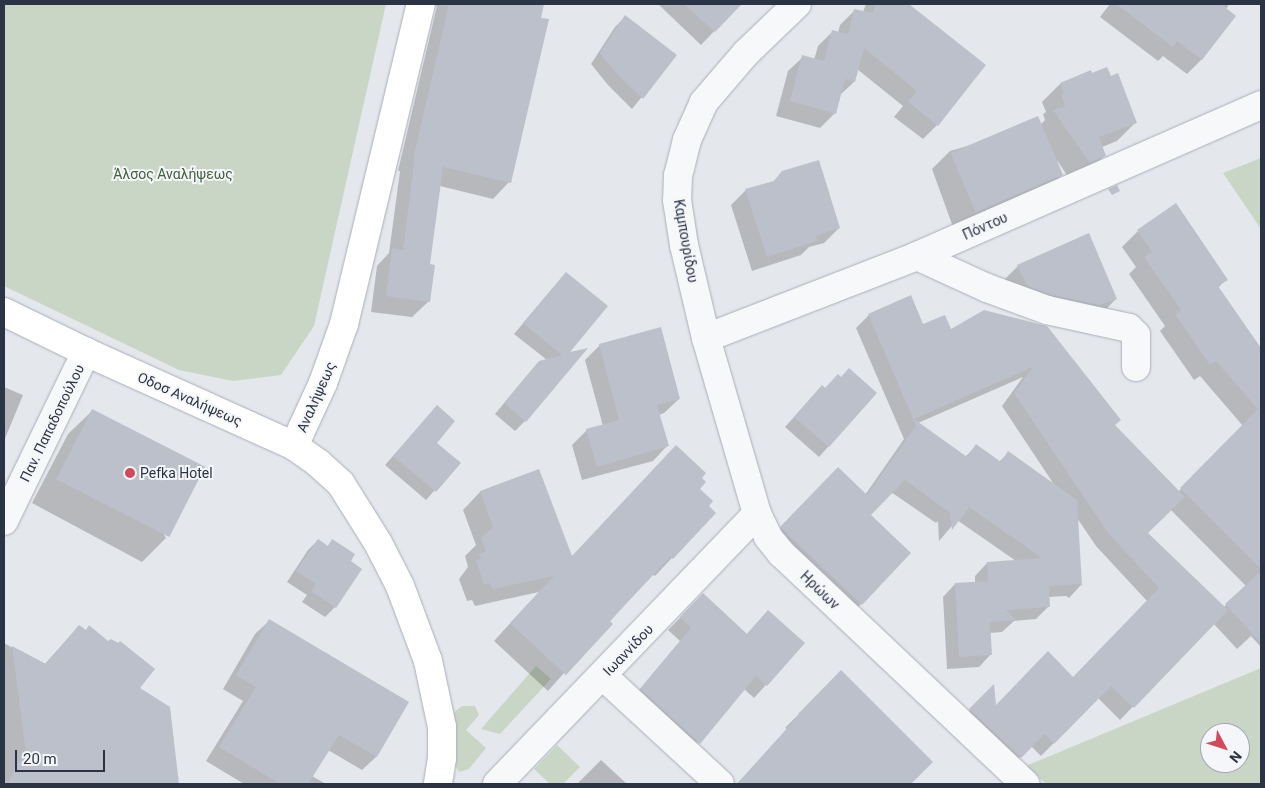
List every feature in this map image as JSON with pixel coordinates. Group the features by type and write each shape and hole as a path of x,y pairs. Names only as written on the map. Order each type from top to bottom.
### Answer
{"street":[{"name":"Αναλήψεως","path":"421,4 344,324 323,384 294,446 329,472 349,494 400,586 428,661 440,710 443,741 438,784"},
{"name":"Καμπουρίδου","path":"706,338 679,212 677,189 681,161 697,115 711,92 746,53 797,4"},
{"name":"Πόντου","path":"706,338 917,256 1261,105"},
{"path":"917,256 987,288 1047,310 1129,328 1136,335 1136,367"},
{"path":"4,312 86,352"},
{"name":"Ηρώων","path":"706,338 757,514 768,537 782,554 1025,784"},
{"name":"Οδοσ Αναλήψεως","path":"86,352 294,446"},
{"name":"Παν. Παπαδοπούλου","path":"4,522 86,352"},
{"name":"Ιωαννίδου","path":"497,784 757,514"},
{"path":"603,676 720,784"}],"green space":[{"name":"Άλσος Αναλήψεως","path":"4,4 386,4 314,326 281,375 233,381 179,370 4,286"},
{"path":"1261,158 1261,229 1223,173"},
{"path":"536,666 551,679 500,734 481,729"},
{"path":"1261,668 1261,784 1046,784 1026,766"},
{"path":"462,706 475,706 479,715 466,730 486,748 469,769 459,772 452,760 449,716"},
{"path":"557,745 580,767 563,784 550,784 534,769"}],"building":[{"path":"449,4 544,4 541,18 549,19 511,183 443,167 430,264 435,265 430,302 386,296 392,248 403,250 414,155"},
{"path":"684,4 742,4 715,32"},
{"path":"875,4 909,4 986,65 938,126 908,102 917,91 864,48 855,82 845,79 836,114 790,101 802,55 824,61 832,30 848,34 854,9 873,13"},
{"path":"1116,4 1221,4 1236,16 1202,60 1177,41 1173,47"},
{"path":"625,15 677,55 643,99 618,75 600,53"},
{"path":"1107,67 1111,76 1118,73 1137,123 1099,137 1106,156 1090,163 1053,110 1065,106 1061,95 1064,94 1060,83 1091,70 1092,73"},
{"path":"1038,116 1063,175 976,212 951,153"},
{"path":"819,160 840,228 816,236 817,241 767,257 745,189 774,181 782,171"},
{"path":"1117,185 1120,191 1112,195 1108,189"},
{"path":"1176,203 1228,280 1218,286 1261,348 1261,569 1180,488 1258,409 1216,361 1210,365 1175,314 1181,310 1144,257 1152,252 1137,230"},
{"path":"1089,233 1117,299 1099,305 1051,295 1027,286 1017,265"},
{"path":"566,272 608,306 570,352 588,348 526,422 504,403 539,361 562,355 523,323"},
{"path":"911,295 923,324 945,315 951,329 984,310 1047,326 1121,420 1115,425 1185,497 1148,533 1228,610 1134,708 1111,686 1054,744 1045,734 1021,758 969,709 994,684 996,705 1048,651 1073,677 1159,588 1108,533 1014,393 1033,367 914,419 967,457 976,444 1001,462 1008,451 1077,500 1082,586 1079,584 1049,586 1050,607 1006,610 1016,620 990,622 992,655 959,657 955,583 988,581 987,562 1042,558 969,507 952,530 950,510 949,512 905,480 871,515 911,553 862,605 780,527 838,467 867,495 915,427 918,430 868,314"},
{"path":"661,327 680,399 657,405 669,446 597,467 586,429 619,420 599,344"},
{"path":"849,368 877,393 829,447 794,417 822,385 825,388 838,374 841,377"},
{"path":"437,405 455,421 437,443 461,463 436,492 393,456"},
{"name":"Pefka Hotel","path":"92,409 205,467 169,537 56,479"},
{"path":"676,445 706,473 702,478 706,482 700,489 713,501 709,506 716,513 673,559 670,557 610,621 613,624 566,675 510,623 554,576 493,589 490,583 484,585 476,560 481,559 479,554 486,551 481,538 493,527 480,491 539,469 572,556"},
{"path":"318,539 328,546 332,539 355,554 351,561 362,569 336,608 311,591 316,584 296,571"},
{"path":"1261,571 1261,643 1225,604"},
{"path":"703,593 747,634 768,610 805,643 767,686 756,676 700,744 640,689 691,628 680,617"},
{"path":"269,619 409,702 377,757 339,735 308,784 280,784 219,747 256,687 236,675"},
{"path":"79,625 86,630 89,625 108,641 111,639 118,643 120,641 155,669 140,688 170,707 179,784 8,784 16,765 26,754 12,646 46,664"},
{"path":"841,670 933,762 911,784 737,784 798,714"}],"place":[{"name":"Pefka Hotel","path":"130,473"}]}
